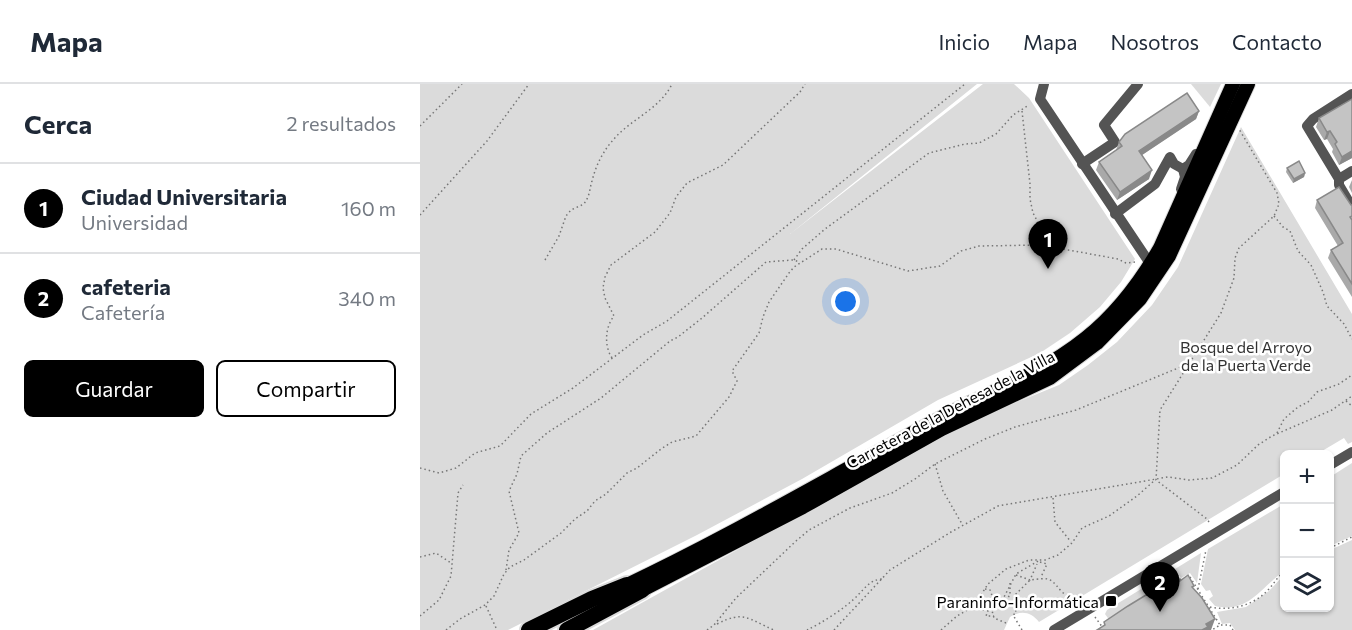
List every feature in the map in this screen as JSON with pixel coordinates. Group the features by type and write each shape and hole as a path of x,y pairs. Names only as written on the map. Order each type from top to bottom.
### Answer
{"highway":[{"path":"529,630 592,599 635,588"},
{"path":"544,630 635,588"},
{"path":"567,630 635,588"},
{"path":"581,630 603,618 635,588"}],"main road":[{"name":"Carretera de la Dehesa de la Villa","path":"635,588 934,421 1043,368 1086,338 1131,292 1145,263 1160,248 1233,84"},
{"name":"Carretera de la Dehesa de la Villa","path":"635,588 794,512 942,429 1050,378 1097,343 1140,299 1169,256 1248,84"}],"street":[{"path":"1044,84 1040,99 1145,263"},
{"path":"1082,164 1115,142 1104,124 1138,84"},
{"path":"1352,94 1312,119 1307,126 1339,179 1339,185 1352,207"},
{"path":"1183,169 1189,165 1222,110"},
{"path":"1115,214 1155,184 1170,157 1174,164 1183,169 1185,177 1160,248"},
{"path":"1339,179 1352,171"},
{"path":"1334,462 1352,452"},
{"path":"1054,630 1280,494"}],"path":[{"path":"420,126 462,84"},
{"path":"420,215 487,141 529,84"},
{"path":"545,260 559,236 566,216 571,210 584,204 587,199 597,165 605,149 623,129 654,107 672,84"},
{"path":"612,359 606,345 608,323 614,316 603,288 611,265 655,232 670,213 676,197 687,183 723,165 800,92 805,84"},
{"path":"420,468 439,474 456,468 476,453 500,446 531,414 573,388 643,335 667,321 965,84"},
{"path":"793,260 825,229 929,153 964,144 979,143 996,134 1013,115 1029,105"},
{"path":"1022,110 1030,199 1033,213 1047,246"},
{"path":"1006,623 994,616 986,616 994,604 1004,597 1015,575 1041,560 1058,555 1072,543 1082,528 1109,516 1156,480 1160,410 1221,313 1234,278 1235,258 1239,248 1274,216 1279,204 1278,193 1239,129"},
{"path":"1274,216 1283,227 1290,231 1298,251 1311,265 1327,306 1344,324 1352,339"},
{"path":"506,571 561,534 595,501 606,495 627,473 637,468 661,448 672,442 696,436 729,397 737,381 732,371 759,333 770,302 789,273 801,262 822,249 836,249 908,271 940,266 961,251 978,246 1017,244 1047,246 1118,259 1126,263 1145,263"},
{"path":"446,630 460,619 486,605 494,596 506,571 509,550 519,533 509,491 517,474 521,456 547,434 601,398 670,340 678,337 702,318 766,262 793,260 801,262"},
{"path":"714,625 736,598 809,530 850,508 892,493 934,464 961,450 1015,427 1076,410 1188,364"},
{"path":"1276,434 1284,419 1308,402 1317,392 1339,384 1352,375"},
{"path":"834,630 890,570 962,525 999,506 1168,477 1189,480 1212,478 1237,465 1258,445 1276,434 1332,410 1352,396"},
{"path":"1345,400 1352,406"},
{"path":"934,464 943,491 962,525"},
{"path":"1156,480 1209,522"},
{"path":"420,616 439,600 451,576 458,493 463,485"},
{"path":"1053,497 1055,522 1072,543"},
{"path":"1334,546 1352,537"},
{"path":"1198,589 1208,546"},
{"path":"420,557 436,553 452,564"},
{"path":"974,606 984,589 1006,569 1029,560 1041,560"},
{"path":"1037,562 1047,564 1040,578"},
{"path":"1030,580 1037,562"},
{"path":"1173,567 1186,589"},
{"path":"1015,575 1030,580"},
{"path":"1190,576 1220,625"},
{"path":"1209,607 1222,610 1245,606 1268,590 1280,576"},
{"path":"941,630 957,616 974,606 1007,600 1030,580 1046,578 1074,601"},
{"path":"807,630 828,618 858,595 865,586 874,580 882,579"},
{"path":"1010,583 1016,613 1013,615 1022,630"},
{"path":"984,589 990,590 994,597 994,604"},
{"path":"994,604 1000,609 1014,602"},
{"path":"486,605 496,630"},
{"path":"974,606 976,609 988,611"},
{"path":"991,608 994,616"},
{"path":"1093,614 1104,630"},
{"path":"707,630 736,616 747,616 774,630"},
{"path":"1212,630 1220,625 1230,626 1233,630"}],"green space":[{"path":"420,84 977,84 790,234 983,84 1014,84 1029,98 1135,259 1121,282 1100,307 1070,333 1040,353 938,400 802,479 697,535 508,630 420,630"},
{"path":"1191,84 1221,84 1210,107"},
{"name":"Bosque del Arroyo de la Puerta Verde","path":"1241,127 1352,314 1352,442 1348,444 1344,438 1324,450 1280,450 1280,476 1039,622 1033,616 1022,613 1010,617 1004,630 593,630 966,423 1059,385 1117,342 1152,305 1178,267"},
{"path":"1352,463 1352,536 1334,544 1334,504 1334,474"},
{"path":"1280,506 1280,574 1246,603 1227,607 1215,606 1209,599 1213,596 1210,590 1206,591 1201,584 1208,549"},
{"path":"1352,540 1352,630 1235,630 1230,623 1222,624 1217,612 1246,607 1269,591 1280,579 1280,612 1334,612 1334,548"},
{"path":"1201,553 1197,583 1190,573 1181,578 1175,569"},
{"path":"1164,575 1170,584 1110,621 1105,614 1107,610"}],"building":[{"path":"1187,93 1199,111 1139,151 1152,170 1120,192 1099,162 1122,146 1119,142 1125,134"},
{"path":"1352,99 1352,151 1342,157 1335,144 1337,142 1330,131 1327,132 1319,118"},
{"path":"1299,161 1305,173 1294,179 1287,168"},
{"path":"1339,187 1352,205 1352,216 1350,217 1352,220 1352,284 1331,250 1343,243 1317,200"},
{"path":"1188,575 1194,586 1192,587 1215,619 1206,624 1208,627 1202,630 1097,630 1105,625 1104,622 1177,576 1180,581"}],"place":[{"name":"Ciudad Universitaria","path":"1048,269"},
{"name":"Paraninfo-Informática","path":"1111,601"},
{"name":"cafeteria","path":"1160,612"}]}
